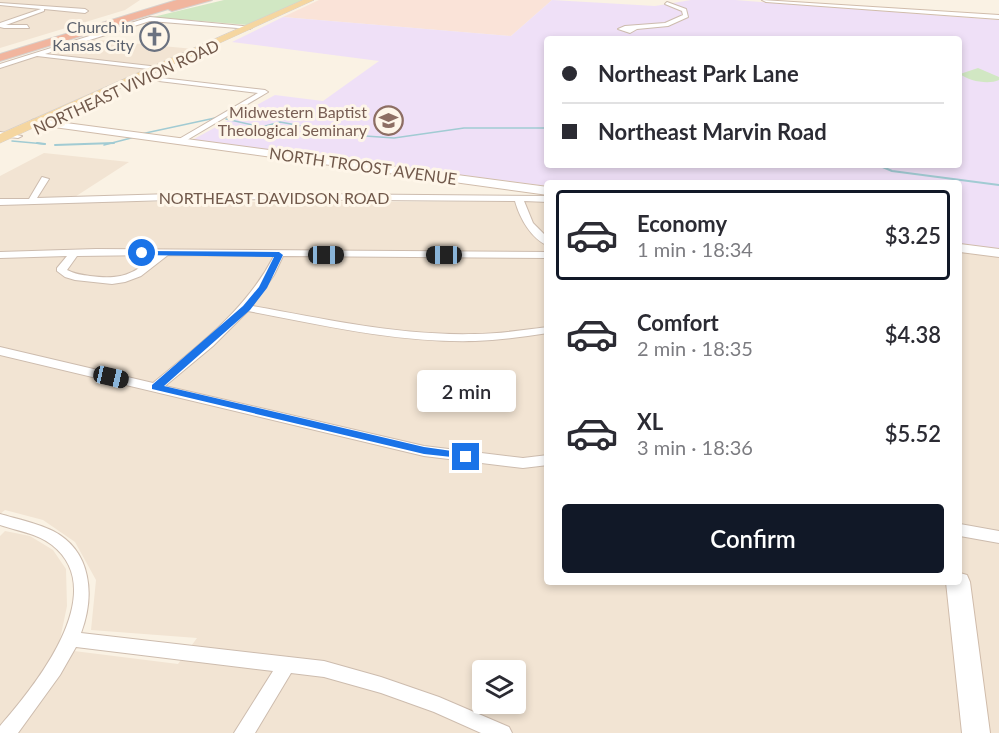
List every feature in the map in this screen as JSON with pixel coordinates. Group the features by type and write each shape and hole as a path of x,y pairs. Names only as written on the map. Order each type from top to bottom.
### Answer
{"highway":[{"path":"115,20 160,0"},
{"path":"0,58 176,0"},
{"path":"0,53 186,0"},
{"path":"115,20 207,0"}],"main road":[{"name":"NORTHEAST VIVION ROAD","path":"140,78 157,68 310,0"},
{"name":"NORTHEAST VIVION ROAD","path":"0,144 7,136 41,123 250,27"}],"street":[{"path":"18,5 36,0"},
{"path":"635,28 666,25 683,19 686,13 684,10 667,3 679,0"},
{"path":"766,0 999,17"},
{"path":"0,4 85,11"},
{"path":"0,25 49,8"},
{"path":"0,66 151,19 250,27"},
{"path":"0,25 27,27"},
{"path":"35,54 157,68"},
{"path":"140,78 265,92 182,141"},
{"name":"NORTH TROOST AVENUE","path":"41,123 544,190"},
{"path":"32,200 45,179"},
{"name":"NORTHEAST DAVIDSON ROAD","path":"0,202 205,196 544,199"},
{"path":"519,199 523,216 533,231 544,240"},
{"path":"962,248 999,254"},
{"path":"74,253 62,271 76,277 110,282 135,277 164,254"},
{"path":"0,255 74,253 544,255"},
{"path":"156,387 247,308 263,288 279,255"},
{"path":"247,308 375,331 453,337 519,336 544,331"},
{"path":"0,351 424,451 523,463 544,460"},
{"path":"2,523 43,531 64,547 78,571 80,606 72,639 44,687 6,733"},
{"path":"962,530 999,537"},
{"path":"958,585 976,733"},
{"path":"72,639 324,669 381,685 493,731"},
{"path":"244,733 286,666"}],"shaded area":[{"path":"0,0 140,0 125,10 0,48"},
{"path":"319,0 552,0 511,36 283,17"},
{"name":"Midwestern Baptist Theological Seminary","path":"552,0 655,6 691,0 735,0 999,20 999,250 962,244 962,180 544,180 544,186 192,140 275,95 323,101 379,61 232,42 283,17 511,36"},
{"path":"88,39 194,49 9,132 0,131 0,69"},
{"path":"44,153 129,162 67,202 544,202 544,585 962,585 962,251 999,257 999,733 0,733 0,536 5,531 30,536 53,550 66,569 67,606 58,649 178,664 197,638 91,630 96,580 75,542 43,520 5,510 0,514 0,176"}],"green space":[{"path":"224,0 304,0 248,25 153,17"},
{"path":"978,68 999,77 999,80 979,82 968,79 962,73"}],"waterway":[{"path":"141,134 215,118"},
{"path":"226,119 262,127 280,122 351,135 394,138 464,128 544,128"},
{"path":"111,143 135,137"},
{"path":"12,141 45,144 37,143"},
{"path":"55,145 111,143"},
{"path":"104,145 111,143"},
{"path":"885,168 892,171 961,180"},
{"path":"962,180 999,185"}],"place":[{"name":"Church in Kansas City","path":"155,36"},
{"name":"Midwestern Baptist Theological Seminary","path":"388,121"}],"route":[{"path":"142,253 279,255 263,288 247,308 156,387 371,436 424,451 466,457"}]}
